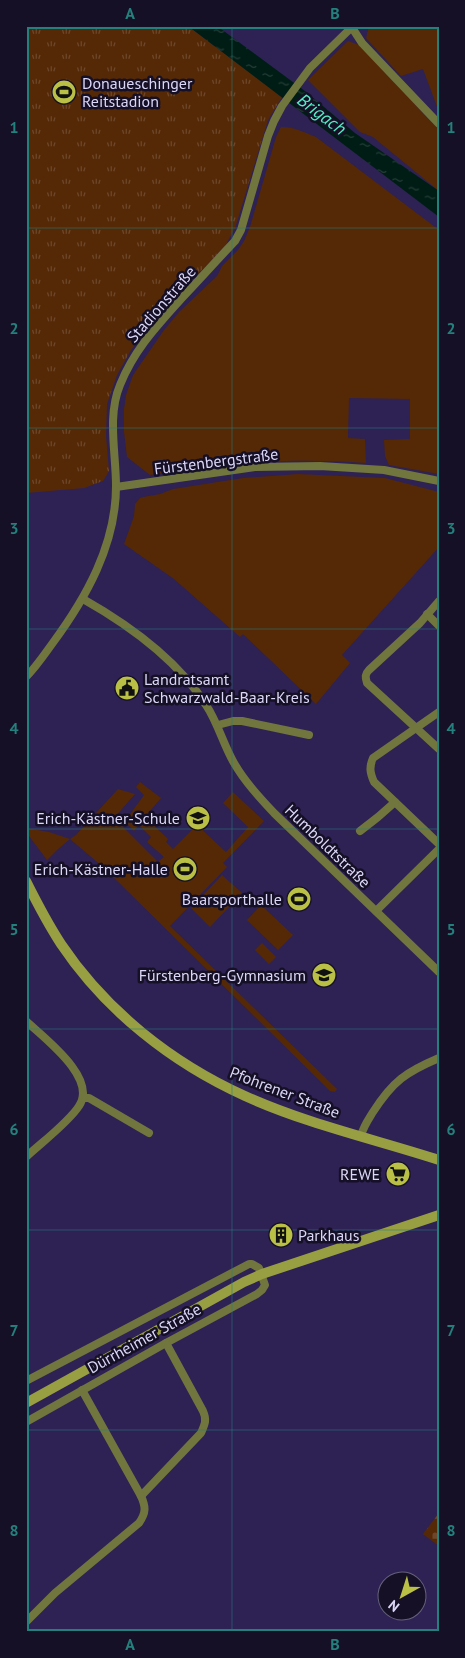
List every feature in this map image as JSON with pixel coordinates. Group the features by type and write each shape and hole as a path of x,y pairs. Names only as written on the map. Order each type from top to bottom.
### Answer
{"main road":[{"name":"Pfohrener Straße","path":"26,881 44,916 82,973 103,996 154,1042 210,1078 245,1096 328,1127 439,1160"},
{"name":"Dürrheimer Straße","path":"26,1403 244,1282 262,1274 439,1215"}],"street":[{"name":"Stadionstraße","path":"26,677 62,632 83,599 91,585 110,535 116,487 114,405 119,386 130,364 145,339 235,241 241,230 274,120 304,75 352,26"},
{"path":"352,26 362,43 439,124"},
{"name":"Fürstenbergstraße","path":"116,487 255,467 320,466 384,470 439,481"},
{"name":"Humboldtstraße","path":"83,599 109,614 134,632 185,677 199,694 218,726 234,764 255,792 274,813 439,972"},
{"path":"439,601 366,673 365,678 367,683 439,749"},
{"path":"427,614 439,626"},
{"path":"439,712 373,758 370,765 370,772 374,782 439,844"},
{"path":"218,726 233,721 242,721 309,735"},
{"path":"360,830 378,818 395,802"},
{"path":"376,911 439,850"},
{"path":"26,1021 72,1065 81,1082 83,1098 79,1107 72,1115 26,1156"},
{"path":"361,1136 363,1128 376,1107 398,1080 415,1068 439,1058"},
{"path":"83,1098 89,1098 149,1133"},
{"name":"Dürrheimer Straße","path":"26,1381 248,1264 259,1268 262,1274 265,1285 257,1294 26,1422"},
{"path":"141,1496 201,1433 206,1424 203,1411 166,1343"},
{"path":"26,1622 54,1592 139,1523 145,1515 146,1506 141,1496 82,1390"}],"green space":[{"path":"26,26 188,26 282,97 268,120 235,228 225,246 162,311 131,350 117,375 107,404 106,436 109,471 103,481 84,488 26,493"},
{"path":"369,26 439,26 439,112 423,69 401,76 366,38"},
{"path":"348,41 359,45 439,130 439,191 373,137 360,132 308,80"},
{"path":"281,127 295,129 316,137 439,230 439,474 389,465 385,456 384,440 410,439 410,399 349,398 348,438 365,439 366,463 338,461 258,462 150,475 127,457 124,409 126,395 133,375 164,330 179,312 217,276 222,266 244,241 250,227 276,137"},
{"path":"298,474 385,478 439,492 439,547 342,655 350,663 316,704 243,634 240,637 174,579 124,544 134,516 135,504 140,498 173,489 243,478"},
{"path":"140,782 161,798 145,817 168,839 166,842 173,849 197,825 226,852 248,827 223,803 233,792 264,821 223,863 227,867 170,926 337,1089 335,1092 330,1091 103,867 70,839 76,835 118,789 135,794 114,818 158,862 164,857 147,842 151,837 139,825 134,831 125,821 144,795 136,787"},
{"path":"26,828 49,832 70,839 47,860 26,832"},
{"path":"222,875 242,893 210,927 191,908"},
{"path":"261,905 293,935 278,950 247,920"},
{"path":"262,943 276,957 269,964 255,950"},
{"path":"439,1513 439,1546 423,1534"}],"water":[{"name":"Brigach","path":"188,26 217,26 305,91 355,133 439,191 439,217"}],"place":[{"name":"Donaueschinger Reitstadion","path":"64,92"},
{"name":"Landratsamt Schwarzwald-Baar-Kreis","path":"127,688"},
{"name":"Erich-Kästner-Schule","path":"198,818"},
{"name":"Erich-Kästner-Halle","path":"185,869"},
{"name":"Baarsporthalle","path":"299,899"},
{"name":"Fürstenberg-Gymnasium","path":"324,975"},
{"name":"REWE","path":"398,1174"},
{"name":"Parkhaus","path":"281,1235"}]}
